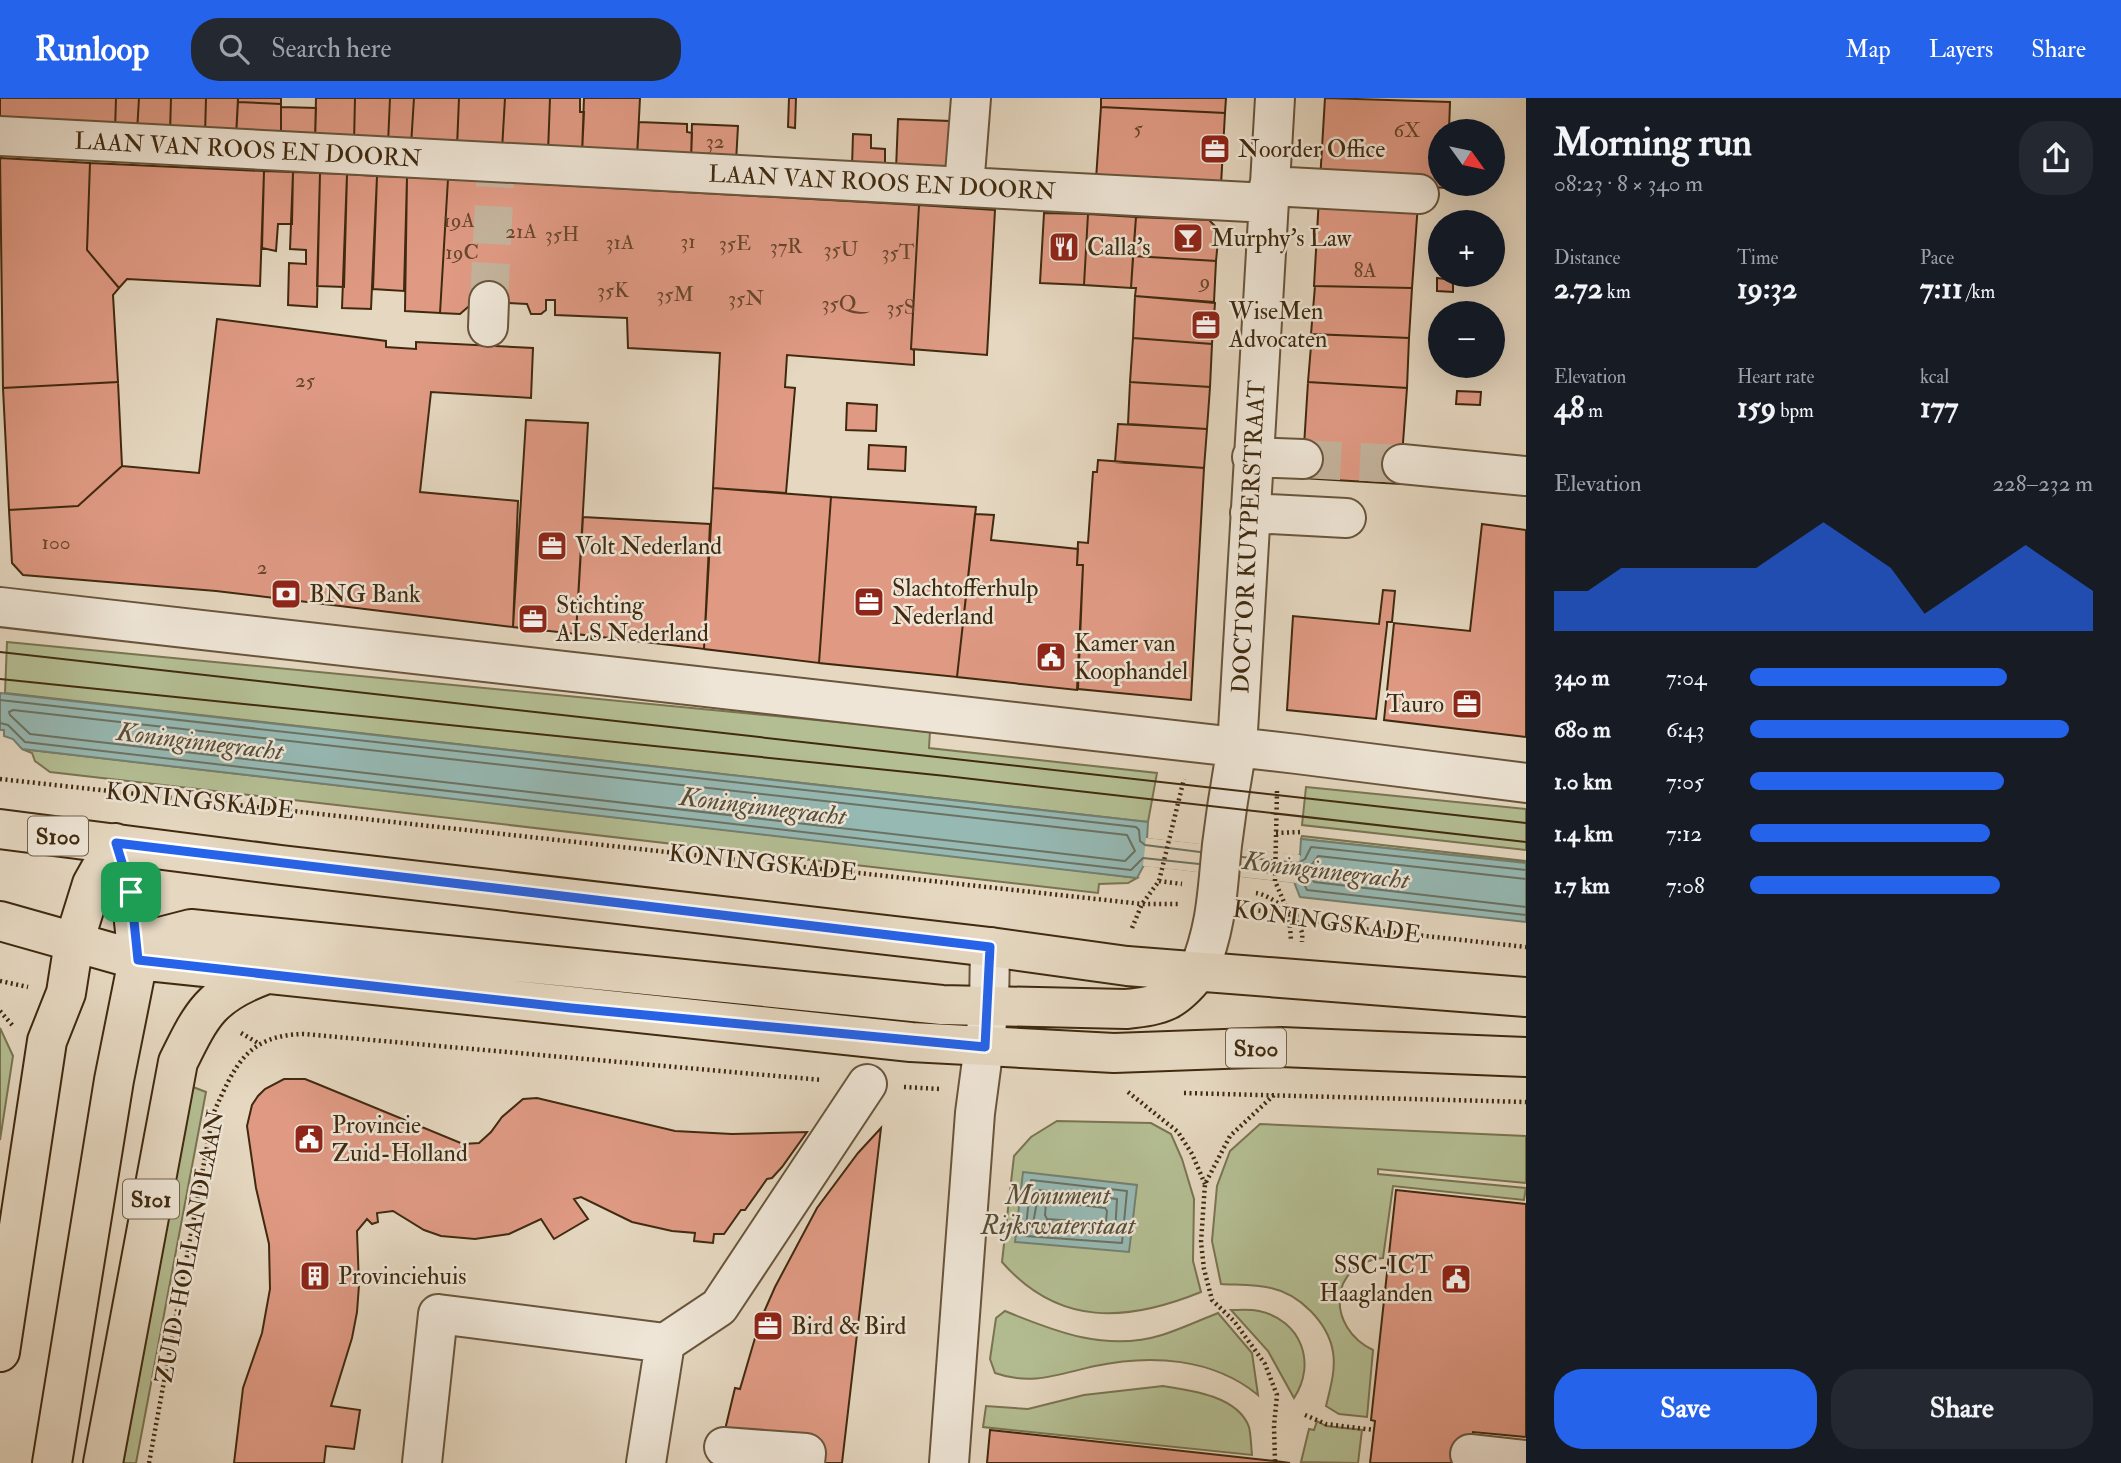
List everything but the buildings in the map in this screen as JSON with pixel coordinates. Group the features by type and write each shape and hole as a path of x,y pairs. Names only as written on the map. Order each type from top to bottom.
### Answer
{"main road":[{"name":"KONINGSKADE","path":"0,829 990,947 1127,966 1526,997"},
{"path":"0,1352 47,1041 66,993 74,942 92,884 116,843"},
{"name":"S101","path":"52,1463 114,1080 138,960 131,892 116,843"},
{"name":"S100","path":"0,921 138,960 856,1036 985,1047 1114,1053 1281,1047 1526,1057"},
{"path":"138,960 156,938 191,929 989,1008 1126,1009 1152,1006 1178,996 1198,972"},
{"name":"ZUID-HOLLANDLAAN","path":"103,1463 178,1062 201,1017 212,1003 237,985 264,975"}],"street":[{"path":"964,187 971,98"},
{"name":"DOCTOR KUYPERSTRAAT","path":"1198,972 1210,942 1220,876 1254,750 1250,513 1275,98"},
{"name":"LAAN VAN ROOS EN DOORN","path":"0,136 496,172 1269,195 1419,194"},
{"path":"1252,457 1303,459"},
{"path":"1402,464 1526,476"},
{"path":"1250,513 1346,518"},
{"path":"0,607 1526,783"},
{"path":"949,1463 977,1090 989,1008 990,947"},
{"path":"422,1463 438,1314 665,1343 719,1307 867,1083"},
{"path":"646,1463 665,1343"},
{"path":"724,1447 806,1453 805,1463"},
{"path":"1471,1454 1526,1460"}],"path":[{"path":"1254,750 1278,795 1275,881 1289,914"},
{"name":"KONINGSKADE","path":"0,779 1142,904 1220,876 1289,914 1334,926 1526,947"},
{"path":"1276,832 1302,832"},
{"path":"1142,904 1159,881 1168,840"},
{"name":"ZUID-HOLLANDLAAN","path":"149,1463 213,1114 233,1071 258,1043 281,1035 304,1034 867,1083"},
{"path":"867,1083 977,1090"},
{"path":"1138,1090 1124,1090 1178,1132 1192,1154 1205,1184"},
{"path":"1177,1092 1526,1102"},
{"path":"1275,1461 1277,1395 1265,1364 1234,1321 1212,1300 1201,1242 1205,1184 1230,1136 1244,1120 1276,1094"},
{"path":"1305,1415 1326,1424 1374,1430"}],"green space":[{"path":"7,642 930,731 929,748 1157,773 1148,822 5,693"},
{"path":"22,749 1137,878 1128,883 1099,884 1098,893 50,772 35,761 32,753"},
{"path":"1306,787 1526,809 1526,850 1302,825"},
{"path":"1302,836 1526,861 1526,863 1301,839"},
{"path":"0,1028 13,1056 0,1140"},
{"path":"193,1087 206,1092 136,1463 123,1463"},
{"path":"1057,1121 1151,1123 1171,1134 1194,1199 1193,1261 1201,1292 1147,1309 1095,1313 1071,1308 1047,1298 1024,1283 1002,1262 1014,1156 1031,1137"},
{"path":"1260,1124 1526,1136 1526,1183 1378,1169 1378,1174 1526,1188 1524,1200 1393,1186 1383,1258 1365,1262 1352,1271 1343,1284 1340,1298 1341,1313 1347,1327 1358,1340 1373,1350 1367,1417 1339,1414 1326,1406 1333,1373 1333,1352 1325,1330 1311,1311 1292,1296 1271,1288 1221,1284 1212,1241 1217,1186 1230,1151"},
{"path":"1231,1310 1256,1310 1274,1316 1295,1333 1304,1357 1304,1371 1294,1398 1268,1351"},
{"path":"1005,1311 1082,1337 1121,1341 1162,1335 1218,1313 1252,1353 1258,1395 1221,1373 1201,1366 1159,1360 1116,1362 1033,1379 995,1373 990,1359 996,1318"},
{"path":"1163,1386 1212,1396 1235,1408 1249,1427 1252,1455 983,1427 986,1406 1028,1409 1084,1395"},
{"path":"1317,1421 1326,1426 1362,1430 1358,1463 1301,1462 1309,1429 1314,1430"}],"water":[{"name":"Koninginnegracht","path":"0,693 1148,822 1147,839 1297,856 1300,855 1301,839 1526,863 1526,922 1300,897 1294,882 1144,865 1137,878 22,749 13,739 4,736 4,730 0,730"},
{"name":"Monument Rijkswaterstaat","path":"1023,1172 1137,1185 1129,1252 1015,1242"}],"pier":[{"path":"1146,838 1300,855 1296,883 1143,866"}],"tunnel":[{"path":"489,301 495,182"},
{"path":"1303,459 1402,464"}],"tram line":[{"path":"0,652 1526,823"},
{"path":"0,679 946,776 1526,842"}],"place":[{"name":"Noorder Office","path":"1215,149"},
{"name":"Murphy's Law","path":"1188,238"},
{"name":"Calla's","path":"1064,247"},
{"name":"WiseMen Advocaten","path":"1206,325"},
{"name":"Volt Nederland","path":"552,546"},
{"name":"BNG Bank","path":"286,594"},
{"name":"Slachtofferhulp Nederland","path":"869,602"},
{"name":"Stichting ALS Nederland","path":"533,619"},
{"name":"Kamer van Koophandel","path":"1051,657"},
{"name":"Tauro","path":"1467,704"},
{"name":"Provincie Zuid-Holland","path":"309,1139"},
{"name":"Provinciehuis","path":"315,1276"},
{"name":"SSC-ICT Haaglanden","path":"1456,1279"},
{"name":"Bird & Bird","path":"768,1326"}],"route":[{"path":"116,843 281,865 990,947 985,1047 571,1008 138,960 131,892 116,843"}]}
